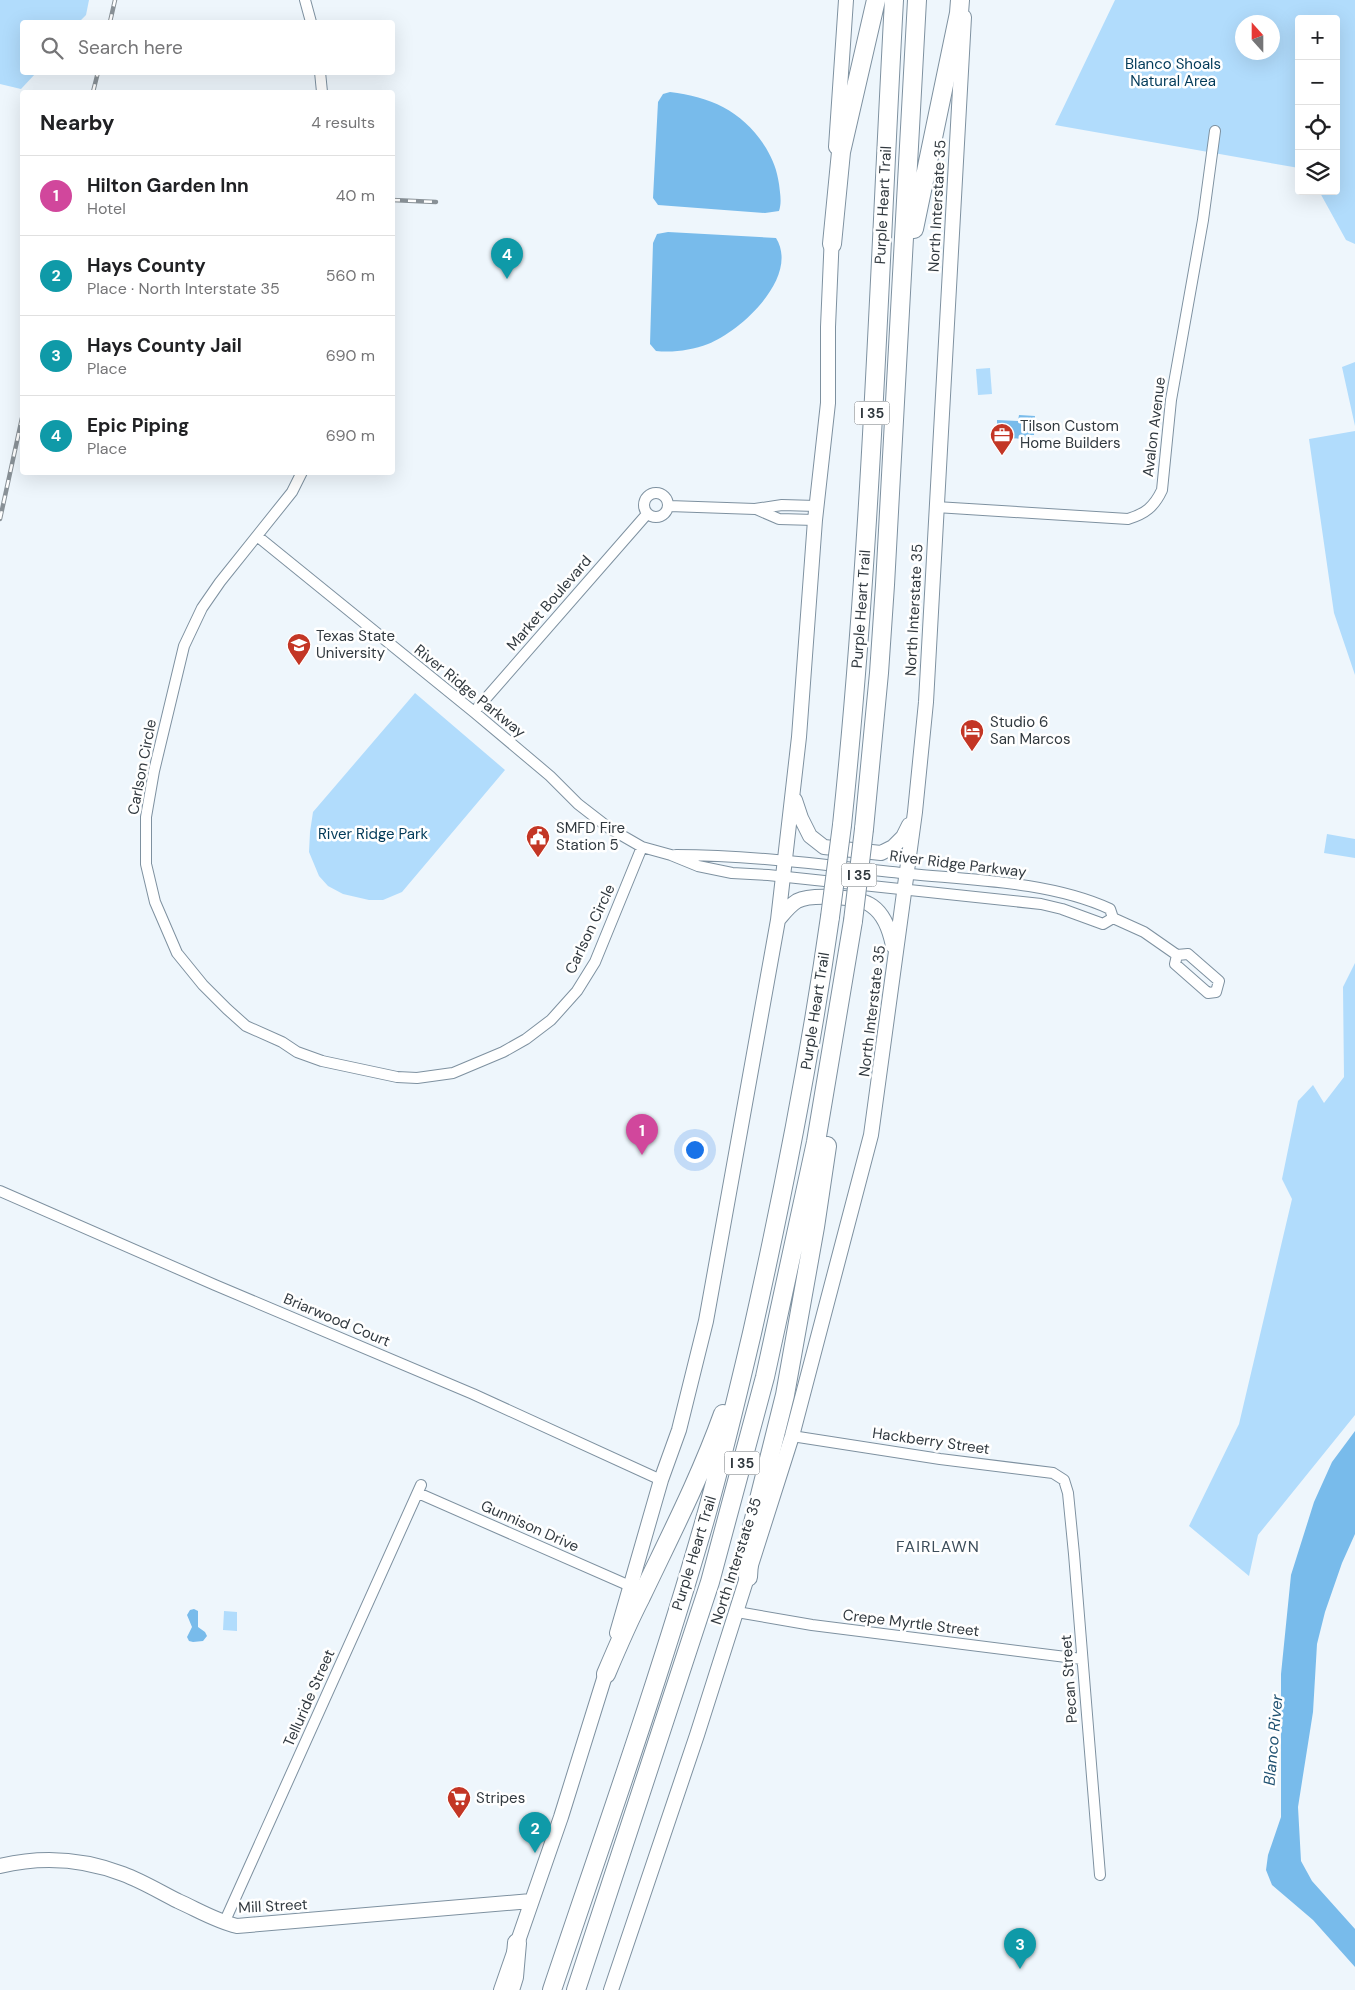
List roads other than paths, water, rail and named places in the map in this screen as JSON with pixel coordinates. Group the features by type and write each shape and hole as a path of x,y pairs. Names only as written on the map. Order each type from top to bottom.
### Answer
{"highway":[{"path":"832,244 841,152 876,0"},
{"name":"Purple Heart Trail","path":"552,1990 666,1648 704,1524 730,1427 799,1112 830,917 852,734 864,565 894,0"},
{"name":"Purple Heart Trail","path":"576,1990 704,1600 765,1377 816,1142 853,921 881,653 917,0"},
{"path":"902,290 962,0"},
{"path":"748,1577 751,1531 785,1395 815,1227 854,950 853,921"},
{"path":"606,1674 704,1464 752,1331"},
{"path":"510,1990 514,1977 517,1943"}],"main road":[{"path":"500,1990 560,1817 606,1674 661,1480 679,1430 706,1320 778,920 794,794 816,506 828,403 828,327 834,174 846,0"},
{"name":"North Interstate 35","path":"611,1990 737,1612 792,1436 871,1135 915,812 926,702 962,0"},
{"path":"794,794 801,818 810,836 824,847 880,853 893,847 903,837 915,812"},
{"path":"778,920 797,901 812,896 862,900 872,906 886,922 895,951"},
{"name":"Mill Street","path":"0,1866 30,1860 62,1860 95,1864 125,1874 224,1923 237,1926 531,1900"}],"street":[{"path":"305,0 310,20"},
{"path":"320,75 322,90"},
{"name":"Avalon Avenue","path":"936,507 1128,519 1147,511 1156,502 1162,490 1171,400 1203,220 1215,131"},
{"name":"Carlson Circle","path":"300,475 292,492 220,582 202,608 184,646 162,737 146,817 146,864 155,902 177,953 203,985 246,1026 282,1042 297,1052 322,1061 391,1076 417,1078 453,1073 488,1060 526,1039 551,1020 576,991 595,962 642,847"},
{"name":"Market Boulevard","path":"474,712 647,514 644,507 645,499 654,493 665,496 669,506"},
{"path":"647,514 653,518 660,517 666,513 669,506 755,509 782,505 816,506"},
{"path":"755,509 780,520 815,520"},
{"name":"River Ridge Parkway","path":"257,536 474,712 550,776 578,804 609,828 642,847 707,868 732,873 1041,904 1062,909 1103,924 1113,918"},
{"name":"River Ridge Parkway","path":"671,855 734,856 785,860 1061,892 1110,909 1113,918 1144,932 1177,955"},
{"name":"Briarwood Court","path":"0,1191 215,1285 473,1394 661,1480"},
{"name":"Hackberry Street","path":"792,1436 940,1459 1053,1473 1064,1480"},
{"name":"Pecan Street","path":"1064,1480 1068,1493 1074,1554 1100,1875"},
{"name":"Gunnison Drive","path":"420,1489 630,1586"},
{"name":"Telluride Street","path":"224,1923 420,1489"},
{"name":"Crepe Myrtle Street","path":"737,1612 812,1625 1082,1659"}],"railway":[{"path":"110,20 115,0"},
{"path":"94,90 97,75"},
{"path":"395,200 436,202"},
{"path":"0,519 20,427"}],"place":[{"name":"Epic Piping","path":"507,279"},
{"name":"Tilson Custom Home Builders","path":"1002,456"},
{"name":"Texas State University","path":"299,666"},
{"name":"Studio 6 San Marcos","path":"972,752"},
{"name":"SMFD Fire Station 5","path":"538,858"},
{"name":"Hilton Garden Inn","path":"642,1155"},
{"name":"Stripes","path":"459,1819"},
{"name":"Hays County","path":"535,1853"},
{"name":"Hays County Jail","path":"1020,1969"}],"district":[{"name":"FAIRLAWN","path":"938,1546"}],"park label":[{"name":"Blanco Shoals Natural Area","path":"1173,72"},
{"name":"River Ridge Park","path":"373,834"}],"water label":[{"name":"Blanco River","path":"1273,1740"}]}
